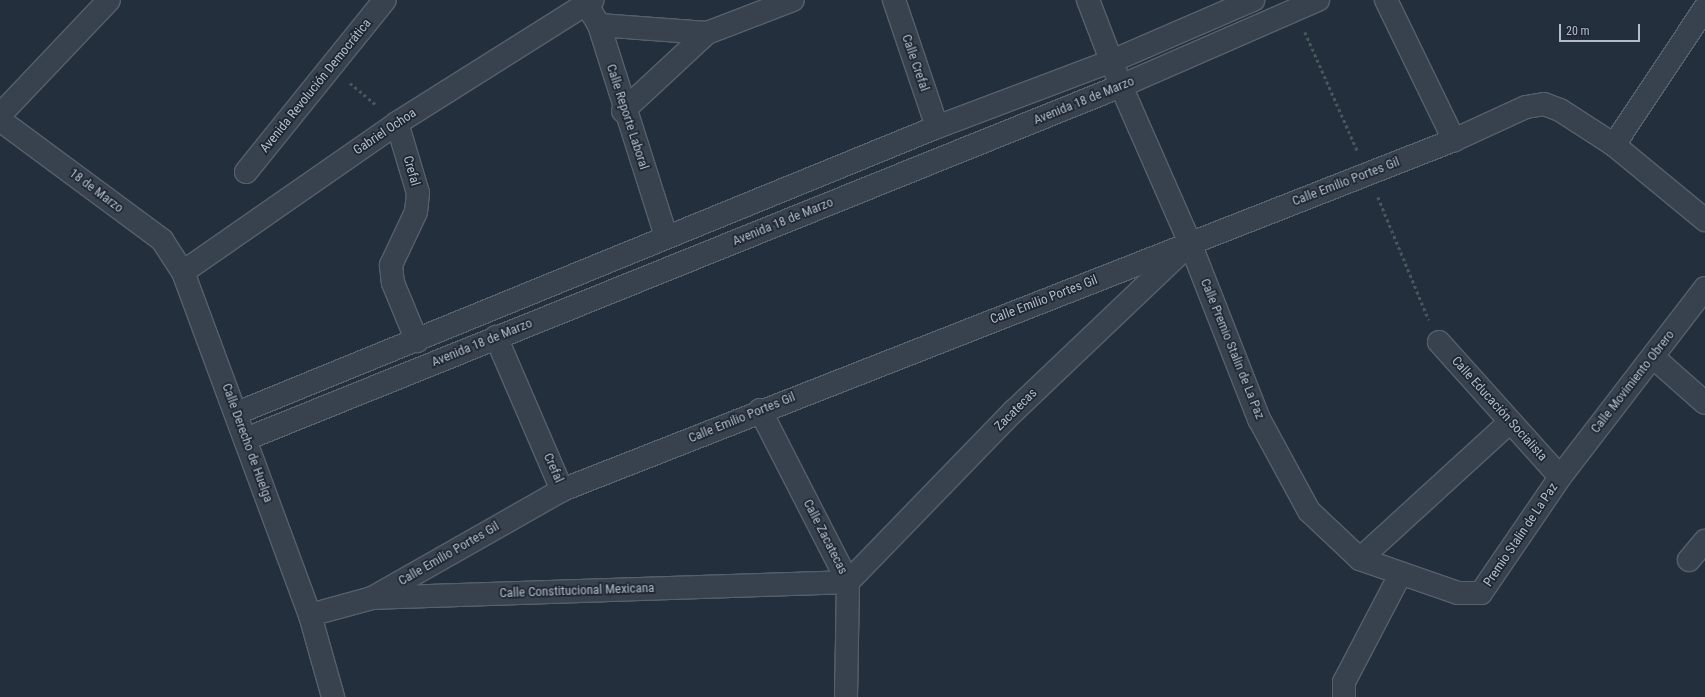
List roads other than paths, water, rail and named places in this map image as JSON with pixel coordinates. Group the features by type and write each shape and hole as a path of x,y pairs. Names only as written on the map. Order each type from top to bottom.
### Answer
{"street":[{"name":"Avenida Revolución Democrática","path":"246,172 332,68 384,0"},
{"path":"623,111 707,33 793,0"},
{"name":"Calle Crefal","path":"894,0 937,127"},
{"name":"Calle Premio Stalin de La Paz","path":"1088,0 1121,86 1190,243 1259,419 1310,511 1360,559 1400,575 1458,593 1482,593"},
{"name":"Avenida 18 de Marzo","path":"236,413 418,341 666,236 937,127 1112,61 1253,0"},
{"name":"Avenida 18 de Marzo","path":"246,439 1121,86 1318,0"},
{"path":"1386,0 1454,140"},
{"name":"Calle Reporte Laboral","path":"588,1 599,25 623,111 666,236"},
{"name":"Gabriel Ochoa","path":"183,272 397,123 588,1"},
{"path":"0,115 102,2"},
{"path":"1614,145 1705,8"},
{"path":"599,25 707,33"},
{"name":"Calle Emilio Portes Gil","path":"372,598 562,490 760,410 1454,140 1526,107 1544,104 1560,110 1614,145 1705,220"},
{"name":"18 de Marzo","path":"0,120 162,240 183,272"},
{"name":"Crefal","path":"397,123 418,193 416,212 391,265 393,283 418,341"},
{"name":"Zacatecas","path":"848,582 1014,411 1190,243"},
{"name":"Calle Derecho de Huelga","path":"183,272 310,614 333,697"},
{"name":"Calle Movimiento Obrero","path":"1560,477 1705,288"},
{"name":"Crefal","path":"496,337 562,490"},
{"name":"Calle Educación Socialista","path":"1439,342 1560,477"},
{"path":"1653,357 1705,403"},
{"name":"Calle Zacatecas","path":"760,410 848,582 846,697"},
{"path":"1360,559 1510,422"},
{"name":"Premio Stalin de La Paz","path":"1482,593 1560,477"},
{"path":"1689,560 1705,541"},
{"path":"1344,697 1347,676 1400,575"},
{"name":"Calle Constitucional Mexicana","path":"310,614 372,598 848,582"}]}
